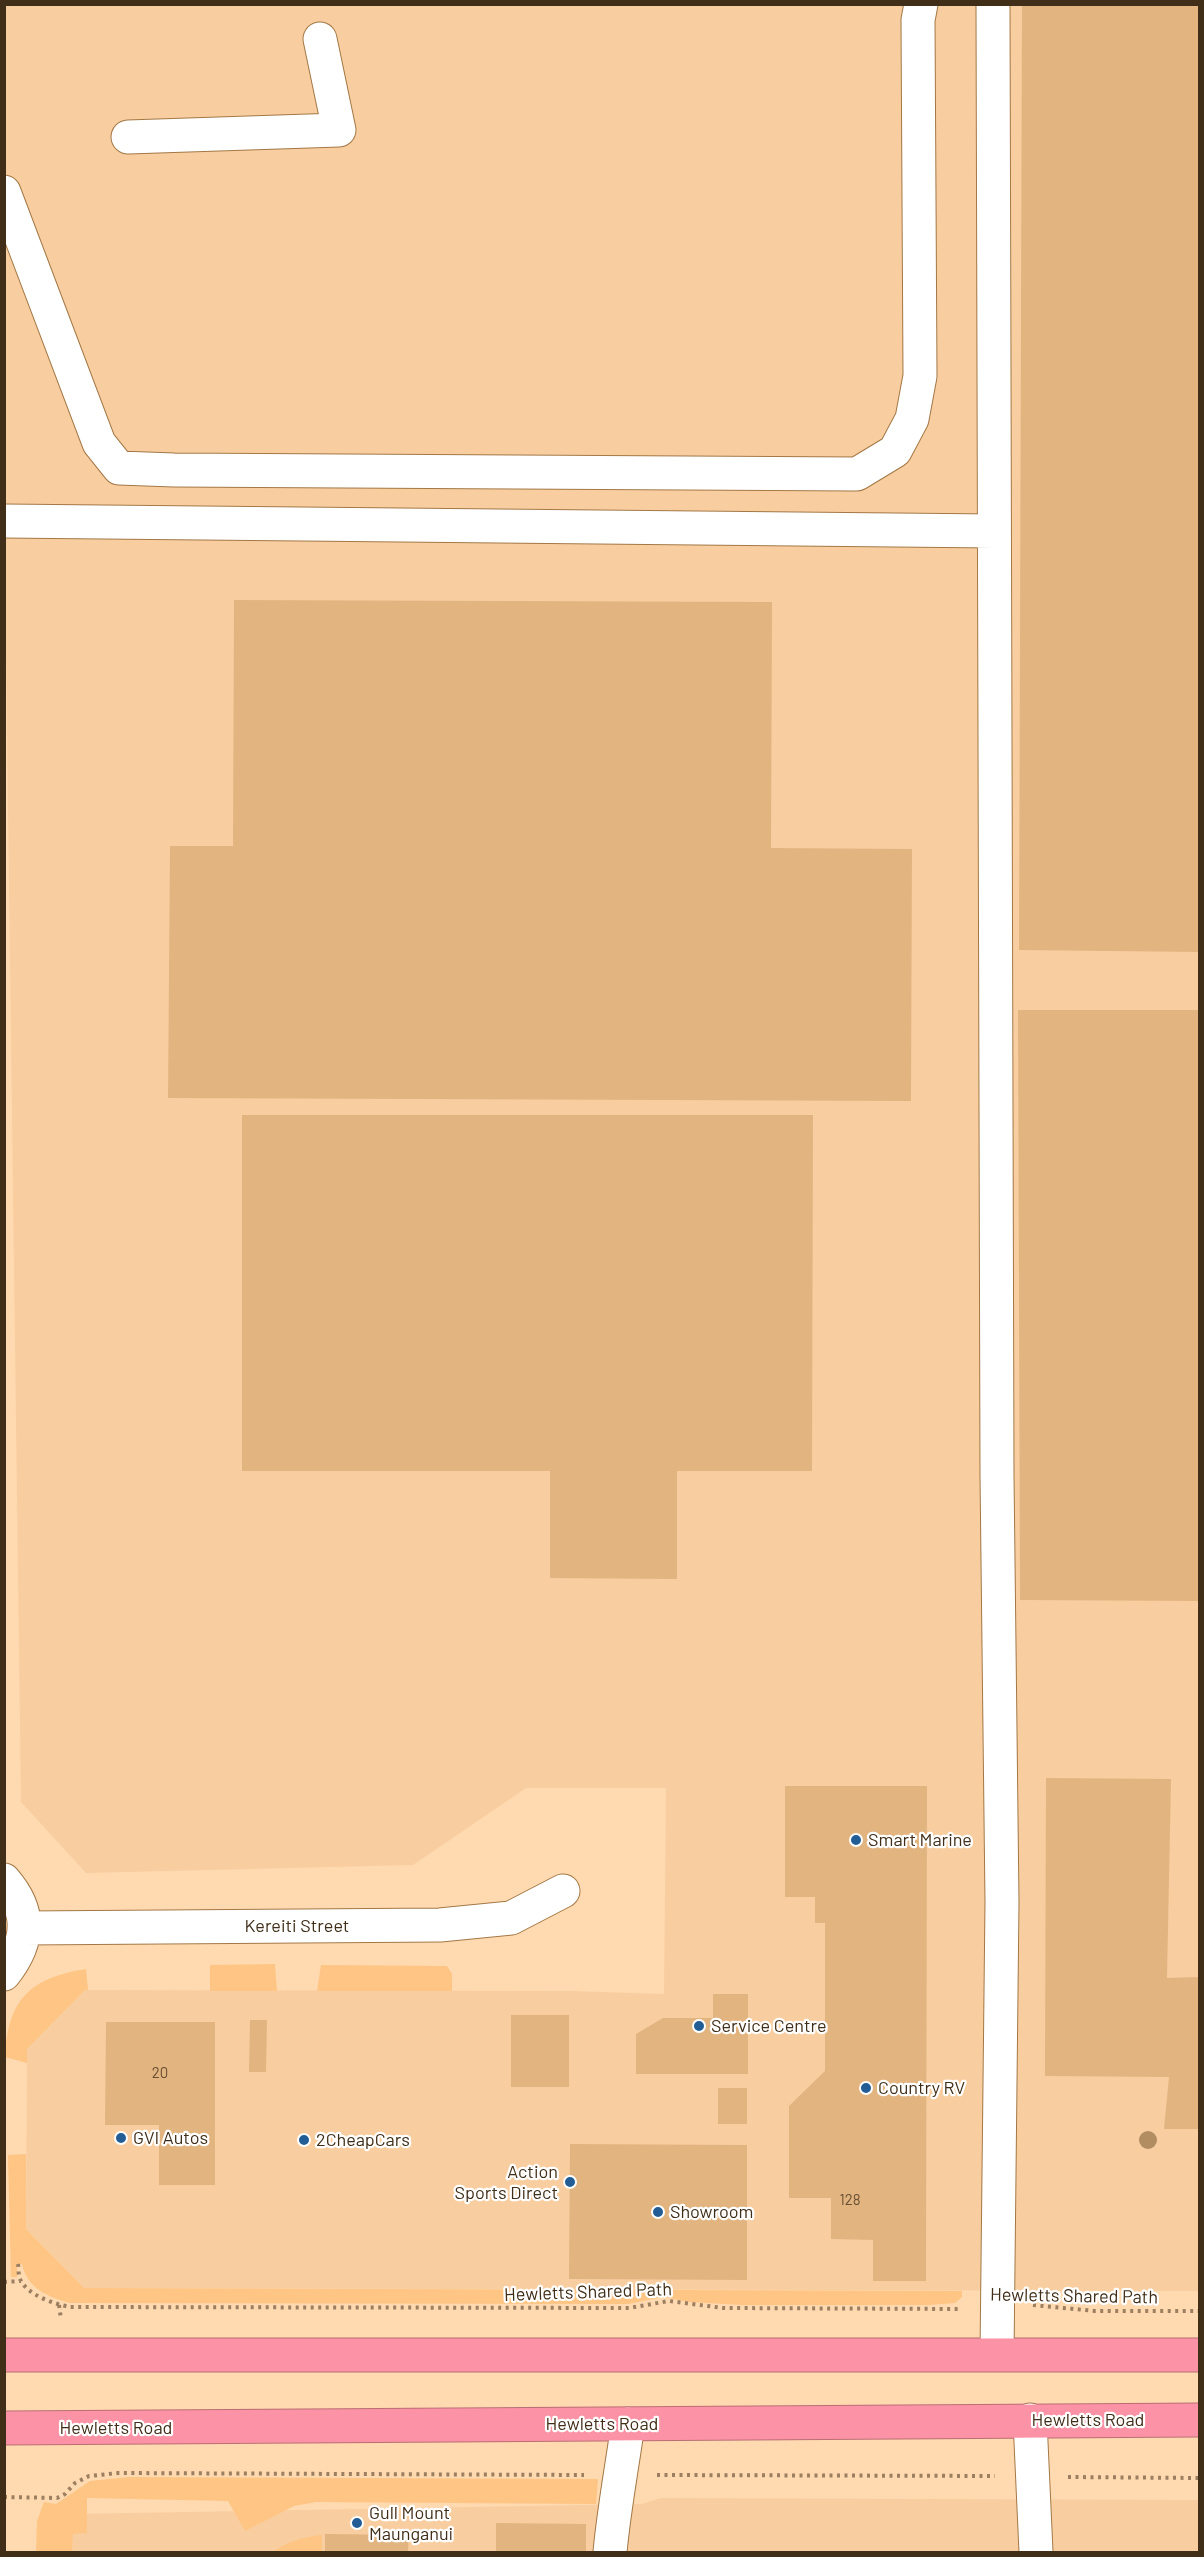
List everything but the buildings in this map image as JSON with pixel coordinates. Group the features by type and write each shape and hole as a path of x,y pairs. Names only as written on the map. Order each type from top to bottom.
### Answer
{"highway":[{"path":"4,2355 1200,2355"},
{"name":"Hewletts Road","path":"4,2428 1200,2420"}],"street":[{"path":"4,192 99,443 119,468 857,474 895,451 912,419 920,376 918,20 921,4"},
{"path":"993,4 997,1475 1002,1902 997,2354"},
{"path":"128,137 339,130 321,39"},
{"path":"4,521 994,531"},
{"path":"4,1880 16,1893 24,1914 24,1936 18,1957 4,1974"},
{"name":"Kereiti Street","path":"24,1928 440,1925 511,1918 563,1891"},
{"path":"1030,2420 1036,2553"},
{"path":"610,2553 614,2510 628,2424"}],"path":[{"path":"4,2282 21,2281 18,2264"},
{"name":"Hewletts Shared Path","path":"21,2281 45,2299 70,2307 629,2308 669,2301 723,2308 955,2309 1033,2305 1095,2311 1200,2311"},
{"path":"4,2497 43,2497"}],"shaded area":[{"path":"4,5 1199,5 1199,2291 84,2288 26,2229 27,2049 85,1990 571,1991 664,1994 666,1788 526,1788 413,1865 86,1873 21,1802 5,577"},
{"path":"275,1964 277,1991 210,1991 210,1965"},
{"path":"321,1965 447,1966 452,1974 452,1991 317,1991"},
{"path":"86,1969 88,1990 85,1990 27,2049 27,2063 5,2057 11,2020 17,2006 26,1995 50,1978"},
{"path":"26,2154 26,2229 84,2288 962,2291 962,2297 955,2303 929,2305 742,2305 689,2302 663,2297 628,2304 70,2303 40,2290 29,2279 22,2264 17,2264 17,2277 11,2277 8,2155"},
{"path":"129,2477 598,2479 596,2504 316,2502 294,2506 245,2531 228,2501 87,2498 87,2533 73,2534 72,2552 36,2552 37,2521 44,2502 56,2504 90,2481"},
{"path":"661,2498 1200,2500 1199,2552 72,2552 73,2514 641,2504"},
{"path":"322,2535 322,2552 273,2552 296,2540"}],"place":[{"name":"Smart Marine","path":"856,1840"},
{"name":"Service Centre","path":"699,2026"},
{"name":"Country RV","path":"866,2088"},
{"name":"GVI Autos","path":"121,2138"},
{"name":"2CheapCars","path":"304,2140"},
{"name":"Action Sports Direct","path":"570,2182"},
{"name":"Showroom","path":"658,2212"},
{"name":"Gull Mount Maunganui","path":"357,2523"}]}
